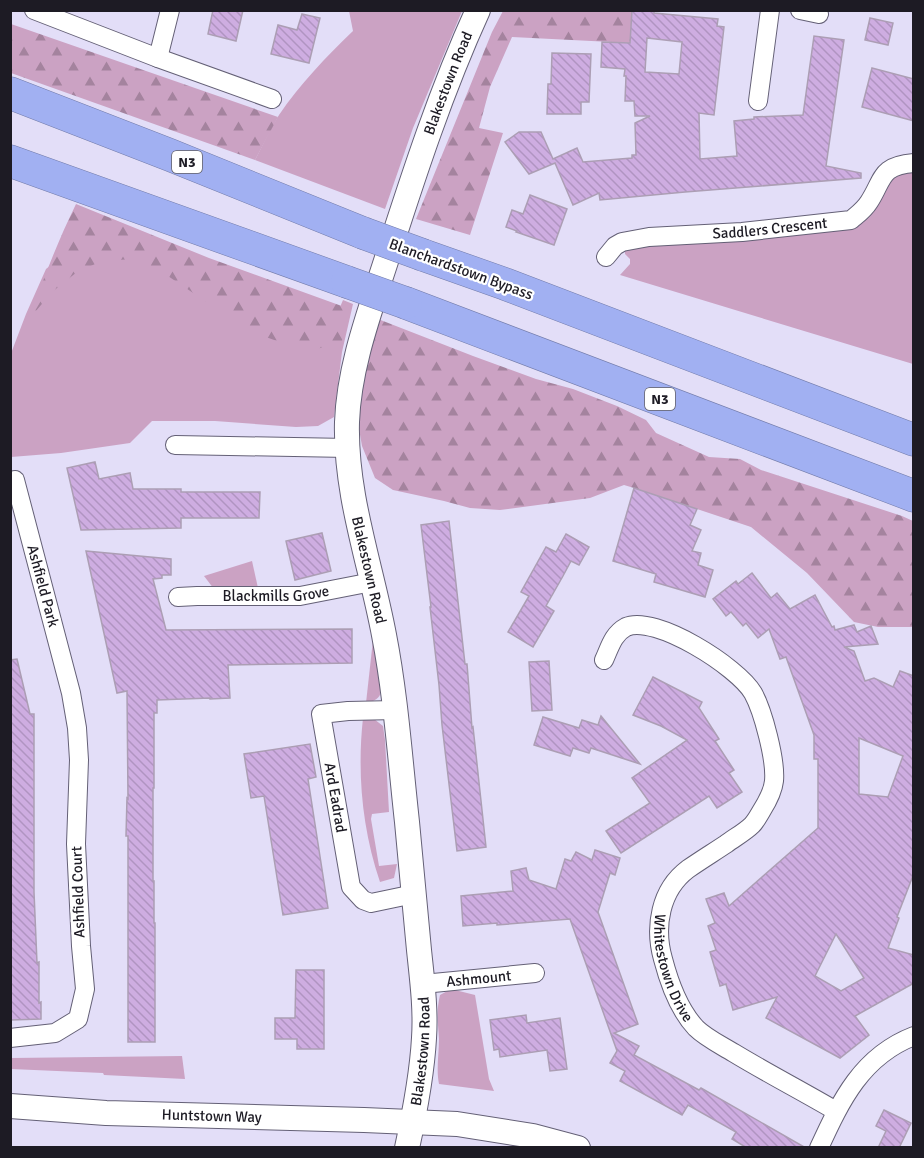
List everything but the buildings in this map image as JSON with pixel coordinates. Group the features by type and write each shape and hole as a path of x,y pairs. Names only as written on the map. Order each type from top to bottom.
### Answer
{"highway":[{"name":"Blanchardstown Bypass","path":"10,93 363,232 914,440"},
{"name":"N3","path":"10,161 406,303 914,496"},
{"path":"587,316 707,344 914,422"}],"street":[{"path":"34,10 272,99"},
{"path":"158,58 170,10"},
{"name":"Blakestown Road","path":"407,1148 419,1086 424,1035 423,984 396,710 386,647 354,500 348,448 348,402 367,320 426,139 456,58 478,10"},
{"path":"758,101 770,10"},
{"path":"800,10 819,14"},
{"name":"Saddlers Crescent","path":"606,257 615,246 622,242 649,237 742,231 851,220 870,201 882,176 896,166 914,163"},
{"path":"175,445 348,448"},
{"name":"Ashfield Park","path":"15,480 71,693"},
{"name":"Blackmills Grove","path":"178,597 197,587 285,597 372,582"},
{"name":"Whitestown Drive","path":"604,660 614,636 625,628 637,624 657,628 699,647 730,668 753,692 764,719 772,753 774,782 766,803 751,826 687,870 676,881 661,908 658,940 678,1000 696,1028 759,1068 836,1111"},
{"name":"Ashfield Court","path":"10,1038 55,1033 78,1018 85,989 76,844 79,760 77,728 71,693"},
{"name":"Ard Eadrad","path":"396,710 321,714 351,887 363,900 371,903 414,894"},
{"name":"Ashmount","path":"423,984 535,973"},
{"path":"819,1148 836,1111 854,1082 883,1052 914,1035"},
{"name":"Huntstown Way","path":"10,1106 106,1113 468,1125 533,1136 578,1148"}],"green space":[{"path":"349,11 462,11 413,128 385,209 255,160 279,115 296,92 353,31"},
{"path":"503,11 632,11 631,43 512,37 490,87 479,128 503,133 470,235 416,219 492,32"},
{"path":"11,24 278,117 255,160 11,73"},
{"path":"913,172 913,364 620,275 630,264 630,259 625,254 625,250 629,248 853,228 892,178 901,173"},
{"path":"76,204 209,258 350,309 342,341 308,352 263,336 162,272 133,259 102,261 77,272 52,292 30,318 51,260"},
{"path":"98,245 335,319 343,300 353,304 342,352 334,417 318,426 296,427 215,421 152,421 130,443 61,453 11,457 10,356 26,314 46,269 70,250"},
{"path":"378,319 536,379 573,389 617,406 646,420 656,433 709,457 740,459 761,470 913,521 913,627 878,627 854,622 807,573 751,527 624,485 590,498 500,510 470,508 393,490 375,478 362,446 358,423 368,352"},
{"path":"252,561 258,588 214,589 204,576"},
{"path":"373,640 381,691 376,699 366,703"},
{"path":"363,718 374,719 383,726 385,740 389,812 372,814 371,819 379,866 397,864 394,878 380,882 369,842 362,801"},
{"path":"451,989 475,995 489,1079 494,1091 439,1084 438,1007 440,995"},
{"path":"182,1056 185,1079 11,1069 11,1058"}]}
